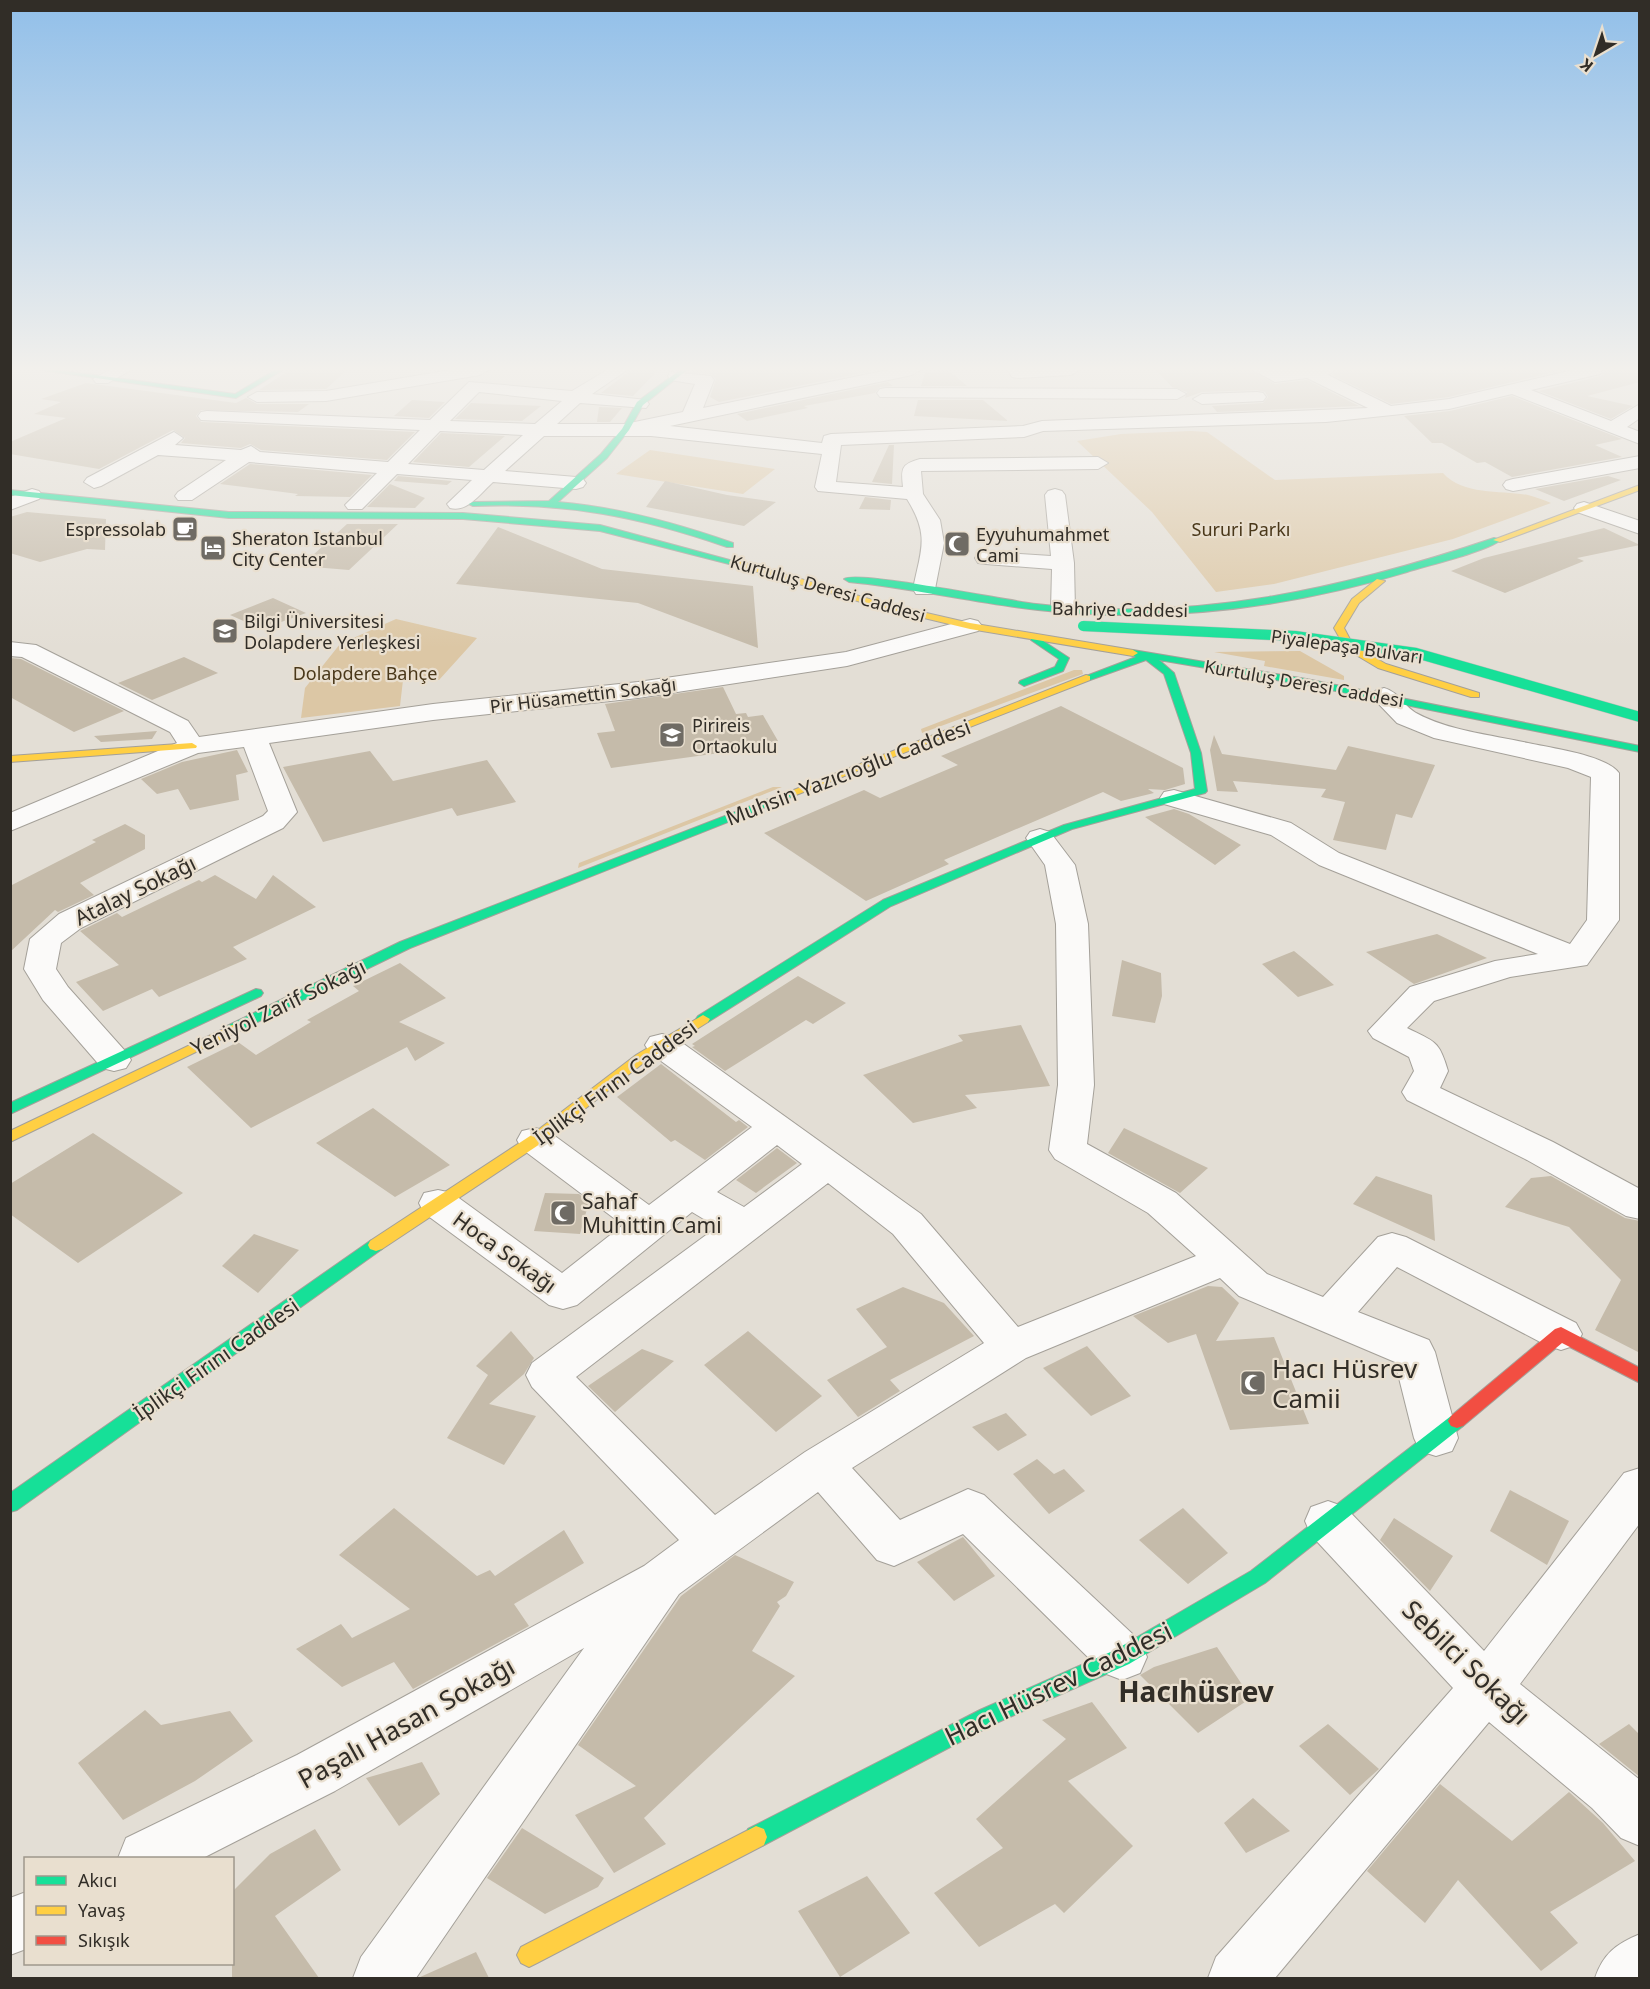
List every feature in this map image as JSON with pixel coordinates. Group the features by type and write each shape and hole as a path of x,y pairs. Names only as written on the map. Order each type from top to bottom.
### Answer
{"main road":[{"path":"552,503 576,483 595,463"},
{"path":"89,481 117,486"},
{"name":"Bahriye Caddesi","path":"844,578 878,580 1063,610 1156,612 1235,608 1389,576 1640,488"},
{"name":"Kurtuluş Deresi Caddesi","path":"10,492 229,515 463,516 558,522 651,539 881,605 970,626 1384,696 1640,749"},
{"name":"Kurtuluş Deresi Caddesi","path":"179,496 279,505 465,504 601,517 746,549"},
{"path":"465,504 516,501 552,503 642,516 689,528 730,545"},
{"name":"Bahriye Caddesi","path":"1389,576 1357,596 1346,609 1340,628 1349,647 1382,666 1494,700"},
{"name":"Kurtuluş Deresi Caddesi","path":"844,578 949,606 1083,626"},
{"name":"Piyalepaşa Bulvarı","path":"1083,626 1295,636 1416,653 1640,717"},
{"path":"1034,638 1064,658 1059,669"},
{"name":"Muhsin Yazıcıoğlu Caddesi","path":"550,889 1147,656"},
{"name":"İplikçi Fırını Caddesi","path":"10,1504 438,1203 535,1140 662,1045 887,903 1068,827 1201,791 1196,753 1169,673 1147,656"},
{"path":"1007,690 1069,666 1083,667 1090,673 1089,677"},
{"path":"1562,719 1640,741"},
{"path":"901,738 915,746"},
{"path":"10,759 192,746"},
{"path":"784,776 801,790"},
{"path":"533,874 550,889"},
{"name":"Yeniyol Zarif Sokağı","path":"10,1109 123,1069 405,945 550,889"},
{"name":"Yeniyol Zarif Sokağı","path":"10,1137 123,1069 268,987"},
{"path":"1561,1334 1640,1376"},
{"name":"Hacı Hüsrev Caddesi","path":"533,1967 987,1717 1122,1657 1258,1577 1436,1438 1561,1334"}],"street":[{"path":"89,481 127,463"},
{"path":"179,496 233,463"},
{"path":"320,463 576,483"},
{"path":"355,505 395,463"},
{"path":"465,504 486,475 501,463"},
{"path":"829,463 825,487 913,494"},
{"path":"924,589 933,543 930,520 913,494 911,468 928,463"},
{"path":"988,463 1046,463"},
{"path":"1513,485 1635,463"},
{"path":"10,504 32,495"},
{"path":"1055,495 1063,563 1063,610"},
{"path":"1584,508 1640,528"},
{"path":"986,558 1063,563"},
{"name":"Pir Hüsamettin Sokağı","path":"10,823 192,746 433,712 638,690 824,662 970,626"},
{"path":"10,649 27,650 179,726 192,746"},
{"path":"1384,696 1406,718 1443,732 1576,762 1605,773 1603,920 1576,958 1506,968 1422,994 1386,1031 1425,1051 1431,1071 1420,1092 1450,1109 1540,1151 1640,1206"},
{"name":"Atalay Sokağı","path":"123,1069 55,993 40,969 46,939 70,921 273,822 284,812 253,736"},
{"path":"1174,798 1281,829 1329,860 1576,958"},
{"path":"1040,838 1060,865 1072,924 1076,1084 1068,1150 1162,1203 1253,1285 1414,1352 1436,1438"},
{"path":"662,1045 828,1164 907,1224 1011,1347"},
{"name":"Hoca Sokağı","path":"438,1203 563,1294 776,1127"},
{"path":"535,1140 650,1225"},
{"path":"711,1543 546,1375 828,1164"},
{"path":"690,1193 745,1226"},
{"path":"1330,1316 1392,1247 1561,1334"},
{"path":"382,1978 662,1579 821,1465 1011,1347 1226,1260"},
{"path":"821,1465 894,1546 968,1509 1122,1657"},
{"path":"1237,1978 1486,1688 1640,1487"},
{"name":"Sebilci Sokağı","path":"1328,1521 1486,1688 1611,1789 1640,1819"},
{"name":"Paşalı Hasan Sokağı","path":"148,1857 316,1773 662,1579"},
{"path":"10,1927 24,1921"},
{"path":"1624,1978 1640,1963"}],"green space":[{"path":"632,463 734,463 775,469 743,494 616,474"},
{"name":"Sururi Parkı","path":"1100,463 1251,463 1275,480 1443,473 1461,485 1472,489 1528,495 1551,503 1453,539 1274,584 1216,592 1152,512"},
{"name":"Dolapdere Bahçe","path":"396,619 477,638 439,680 403,680 400,706 301,718 305,688 340,644"},
{"path":"1300,651 1344,676 1344,680 1264,666 1265,661 1214,652"},
{"path":"1074,670 1082,670 1083,674 922,733 921,729"},
{"path":"773,787 782,787 578,868 579,863"}],"building":[{"path":"62,463 111,463 99,469"},
{"path":"422,463 474,463 469,467"},
{"path":"881,463 893,463 892,484 872,482"},
{"path":"1486,463 1590,463 1512,477"},
{"path":"250,464 372,475 350,497 295,496 298,494 220,484"},
{"path":"398,476 452,481 447,485 394,481"},
{"path":"1608,476 1621,480 1564,501 1535,489"},
{"path":"665,481 727,495 776,502 744,526 646,507"},
{"path":"390,484 425,498 415,508 367,507"},
{"path":"865,497 891,500 890,510 859,509"},
{"path":"27,512 106,519 105,550 87,549 40,562 10,553 10,517"},
{"path":"347,524 398,524 349,570 301,566"},
{"path":"498,527 602,569 753,586 758,648 638,603 456,584"},
{"path":"1604,528 1640,545 1577,558 1584,561 1505,593 1451,571 1484,558"},
{"path":"273,598 306,613 262,629 230,615"},
{"path":"184,657 218,673 152,700 118,683"},
{"path":"10,658 21,659 124,711 74,732 10,697"},
{"path":"723,687 736,714 746,713 748,717 763,715 778,741 761,743 763,747 611,768 597,733 615,731 605,704"},
{"path":"1061,706 1183,768 1185,784 1165,790 1148,789 1154,793 1121,801 1103,792 944,860 949,864 866,901 764,833 864,790 880,798 958,765 941,756"},
{"path":"157,731 152,739 101,742 94,736"},
{"path":"1214,735 1222,754 1336,770 1348,746 1435,765 1412,818 1396,814 1386,850 1333,840 1345,802 1321,797 1326,789 1233,781 1238,792 1217,791 1210,750"},
{"path":"237,750 248,772 236,775 239,800 190,810 178,789 157,794 141,779 182,762"},
{"path":"370,751 393,781 487,760 516,802 457,816 452,808 323,842 283,767"},
{"path":"1174,809 1189,814 1241,845 1215,865 1145,817"},
{"path":"125,824 145,835 145,849 80,883 94,895 58,912 55,910 10,952 10,886 96,842 92,840"},
{"path":"215,875 256,899 273,875 316,907 233,947 247,959 159,997 152,989 103,1011 76,982 119,965 80,931 117,913 122,917 199,880 202,882"},
{"path":"1437,934 1487,958 1414,984 1366,952"},
{"path":"1294,951 1334,985 1298,997 1262,964"},
{"path":"1122,960 1161,973 1162,996 1155,1023 1112,1016"},
{"path":"400,963 446,998 399,1022 445,1043 415,1061 407,1047 251,1128 187,1067 238,1042 256,1055 311,1022 307,1020 359,991 353,986"},
{"path":"798,976 846,1003 813,1024 806,1020 725,1071 692,1047 695,1046 692,1044"},
{"path":"1021,1025 1050,1086 965,1095 977,1108 913,1123 863,1075 963,1041 958,1035"},
{"path":"661,1064 736,1122 739,1120 748,1127 705,1160 675,1140 671,1142 617,1097"},
{"path":"373,1108 450,1165 395,1197 316,1143"},
{"path":"1124,1128 1208,1168 1180,1193 1108,1153"},
{"path":"93,1133 183,1193 78,1263 10,1214 10,1184"},
{"path":"777,1148 797,1163 756,1193 736,1180"},
{"path":"1376,1176 1432,1195 1435,1241 1353,1204"},
{"path":"1551,1176 1625,1218 1640,1221 1640,1353 1595,1330 1621,1280 1569,1227 1505,1207 1531,1178"},
{"name":"Sahaf Muhittin Cami","path":"545,1193 579,1194 589,1202 580,1234 534,1231"},
{"path":"254,1234 299,1250 258,1293 222,1266"},
{"name":"Hacı Hüsrev Camii","path":"1208,1286 1222,1287 1239,1303 1216,1341 1274,1337 1309,1424 1230,1430 1196,1334 1168,1343 1133,1316"},
{"path":"903,1287 944,1303 974,1336 890,1380 900,1391 858,1417 827,1380 887,1347 856,1309"},
{"path":"511,1331 534,1358 524,1374 489,1404 536,1416 504,1465 447,1438 488,1375 476,1366"},
{"path":"748,1331 822,1396 776,1432 704,1365"},
{"path":"1087,1346 1131,1396 1091,1416 1043,1368"},
{"path":"642,1349 674,1361 615,1412 588,1386"},
{"path":"1006,1413 1027,1435 998,1451 972,1427"},
{"path":"1037,1459 1054,1474 1064,1469 1085,1491 1049,1514 1013,1474"},
{"path":"1510,1490 1569,1521 1547,1565 1490,1531"},
{"path":"394,1508 477,1576 490,1570 495,1576 564,1530 584,1563 514,1604 529,1626 413,1689 394,1662 342,1687 296,1649 341,1624 352,1638 410,1609 339,1555"},
{"path":"1183,1508 1228,1553 1188,1584 1139,1540"},
{"path":"1394,1518 1453,1556 1430,1591 1380,1540"},
{"path":"963,1537 995,1576 954,1601 917,1562"},
{"path":"735,1555 794,1582 786,1596 777,1602 780,1606 752,1651 795,1676 644,1818 666,1844 614,1873 575,1815 636,1786 578,1745 681,1596"},
{"path":"1217,1647 1251,1698 1198,1733 1140,1675 1154,1667"},
{"path":"1092,1702 1127,1748 1068,1781 1133,1846 1064,1913 1055,1904 979,1947 934,1893 1003,1848 976,1819 1066,1739 1042,1720"},
{"path":"145,1710 161,1725 230,1711 253,1741 195,1781 123,1820 78,1763"},
{"path":"1328,1724 1379,1769 1350,1795 1299,1746"},
{"path":"1629,1724 1640,1735 1640,1777 1599,1744"},
{"path":"422,1762 440,1794 399,1826 366,1778"},
{"path":"1440,1784 1512,1841 1569,1792 1603,1823 1635,1861 1550,1912 1578,1943 1541,1971 1458,1880 1425,1923 1367,1871"},
{"path":"1253,1798 1290,1831 1246,1853 1224,1823"},
{"path":"522,1828 604,1878 598,1887 545,1914 487,1878"},
{"path":"315,1829 341,1870 275,1916 319,1978 232,1978 234,1890 270,1854"},
{"path":"867,1876 910,1933 840,1977 798,1911"},
{"path":"476,1952 489,1978 418,1978"}],"traffic: fast":[{"path":"552,503 596,463"},
{"path":"10,492 229,515 463,516 600,528 733,562"},
{"path":"473,504 539,503 604,510 667,524 730,545"},
{"path":"849,579 1065,610 1122,613 1177,611 1231,607 1338,588 1497,540"},
{"path":"1083,626 1295,636 1416,653 1640,717"},
{"path":"1024,683 1059,669 1064,658 1034,638"},
{"path":"1133,653 1306,682 1640,749"},
{"path":"703,1019 887,903 1068,827 1201,791 1196,753 1169,673 1147,656 1086,678"},
{"path":"232,1029 405,945 792,793"},
{"path":"10,1109 256,993"},
{"path":"10,1504 376,1245"},
{"path":"756,1837 987,1717 1122,1657 1258,1577 1457,1421"}],"traffic: slow":[{"path":"1497,540 1640,487"},
{"path":"733,562 881,605 970,626 1133,653"},
{"path":"1380,581 1355,601 1346,613 1339,628 1349,647 1382,666 1475,695"},
{"path":"792,793 1086,678"},
{"path":"10,759 192,746"},
{"path":"376,1245 535,1140 641,1058 703,1019"},
{"path":"10,1137 232,1029"},
{"path":"529,1955 756,1837"}],"traffic: jam":[{"path":"1457,1421 1561,1334 1640,1376"}],"place":[{"name":"Espressolab","path":"185,529"},
{"name":"Eyyuhumahmet Cami","path":"957,544"},
{"name":"Sheraton Istanbul City Center","path":"213,548"},
{"name":"Bilgi Üniversitesi Dolapdere Yerleşkesi","path":"225,631"},
{"name":"Pirireis Ortaokulu","path":"672,735"},
{"name":"Sahaf Muhittin Cami","path":"563,1213"},
{"name":"Hacı Hüsrev Camii","path":"1253,1383"}],"district":[{"name":"Hacıhüsrev","path":"1196,1691"}]}
